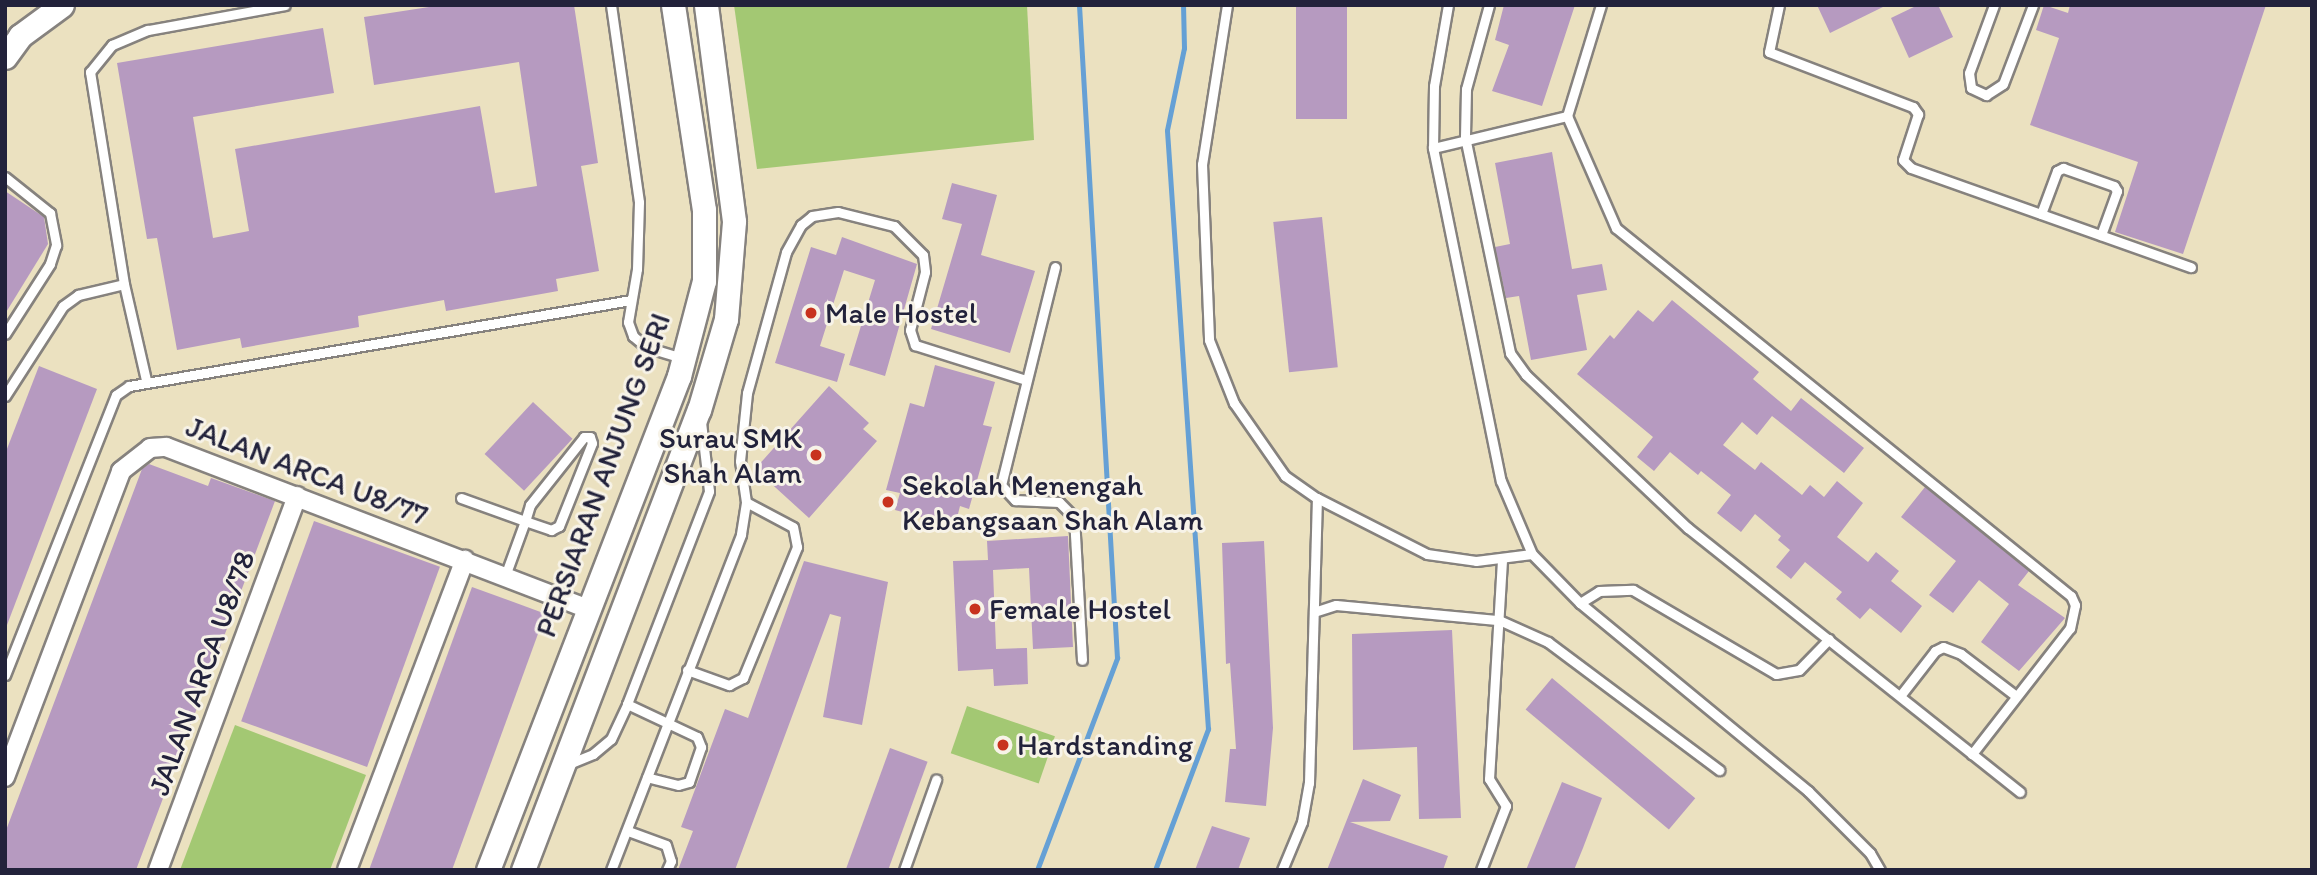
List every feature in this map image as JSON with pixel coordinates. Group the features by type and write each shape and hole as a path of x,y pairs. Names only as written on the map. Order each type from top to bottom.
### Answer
{"street":[{"path":"5,57 20,36 62,5"},
{"name":"PERSIARAN ANJUNG SERI","path":"488,870 683,359 704,281 704,210 673,5"},
{"path":"523,870 699,410 726,319 734,221 705,5"},
{"name":"JALAN ARCA U8/77","path":"5,777 121,471 132,459 150,448 166,447 588,609"},
{"name":"JALAN ARCA U8/78","path":"159,870 297,496"},
{"path":"347,870 465,560"}],"lane":[{"path":"146,380 124,284 90,93 90,72 97,58 111,46 148,30 285,5"},
{"path":"611,5 639,202 637,269 628,322 633,336 646,347 683,359"},
{"path":"1227,5 1202,163 1209,340 1234,403 1285,476 1317,498 1427,554 1476,561 1532,554"},
{"path":"1448,5 1434,86 1433,148 1501,481 1532,554 1580,603 1808,792 1870,853 1880,870"},
{"path":"1489,5 1466,89 1465,137 1510,353 1525,375 1688,528 2020,792"},
{"path":"1601,5 1567,116 1616,228 2071,596 2075,605 2070,628 1972,754"},
{"path":"1779,5 1769,52 1913,107 1918,114 1903,160 1911,168 2191,267"},
{"path":"1994,5 1969,73 1971,88 1986,95 2003,85 2033,5"},
{"path":"1433,148 1465,137 1567,116"},
{"path":"2041,214 2057,171 2063,168 2114,186 2117,191 2101,235"},
{"path":"5,334 50,264 56,245 50,213 6,178"},
{"path":"611,870 741,534 746,502 740,461 747,393 786,252 801,225 813,216 838,212 894,226 906,235 923,256 925,272 910,330 915,345 1026,380"},
{"path":"1055,267 1001,485 1015,500 1059,502 1074,517 1082,660"},
{"path":"5,396 63,306 78,295 124,284"},
{"path":"5,675 116,396 146,380 631,300"},
{"path":"561,767 593,754 611,739 627,704 709,491 699,410"},
{"path":"461,498 525,521 551,530 559,526 592,443 590,436 584,437 530,505 525,521 505,576"},
{"path":"1282,870 1302,822 1308,783 1317,498"},
{"path":"687,670 729,685 743,678 797,547 793,527 746,502"},
{"path":"1481,870 1506,806 1489,779 1502,558"},
{"path":"1580,603 1599,591 1633,590 1776,674 1799,670 1829,639"},
{"path":"1314,612 1336,604 1499,620 1548,642 1719,770"},
{"path":"1900,696 1935,651 1943,647 1961,654 2016,696"},
{"path":"627,704 697,737 701,747 690,782 678,785 647,777"},
{"path":"904,870 936,780"},
{"path":"628,831 666,845 671,861 667,870"}],"green space":[{"path":"734,5 1027,5 1034,140 757,169"},
{"name":"Hardstanding","path":"967,706 1055,736 1039,784 951,753"},
{"path":"235,725 366,775 330,870 180,870"}],"building":[{"path":"442,5 574,5 598,163 581,166 599,271 556,279 558,291 446,311 444,300 358,316 359,327 242,348 240,338 177,350 157,238 147,239 117,63 323,28 334,93 193,117 213,238 249,231 235,149 480,106 495,193 537,186 519,62 374,85 364,17"},
{"path":"1296,5 1347,5 1347,119 1296,119"},
{"path":"1504,5 1575,5 1542,106 1492,91 1509,45 1495,40"},
{"path":"1817,5 1887,5 1830,33"},
{"path":"1918,5 1938,5 1953,37 1909,58 1891,18"},
{"path":"2044,5 2068,13 2070,5 2266,5 2183,254 2115,232 2138,162 2030,125 2059,38 2036,30"},
{"path":"1552,152 1572,269 1602,264 1607,290 1577,295 1587,350 1531,360 1519,296 1506,298 1495,247 1510,244 1495,163"},
{"path":"952,183 997,195 981,255 1035,271 1010,353 931,329 962,224 942,219"},
{"path":"5,191 44,217 48,244 5,314"},
{"path":"1322,217 1338,367 1289,372 1273,222"},
{"path":"842,237 917,264 885,376 849,365 875,280 844,270 820,346 845,354 837,382 775,363 811,247 836,255"},
{"path":"1672,300 1759,372 1753,379 1791,411 1801,398 1864,448 1844,473 1772,416 1757,435 1742,422 1723,445 1755,470 1761,462 1802,495 1810,485 1824,497 1837,481 1863,503 1837,537 1868,562 1876,552 1899,571 1891,581 1922,606 1901,633 1870,608 1860,619 1836,599 1842,592 1805,562 1791,579 1776,567 1790,550 1778,540 1781,536 1755,514 1741,532 1717,513 1731,495 1701,471 1698,475 1670,452 1654,471 1637,457 1653,437 1577,374 1610,335 1614,339 1638,310 1653,322"},
{"path":"935,365 995,382 983,425 992,427 969,509 960,506 955,526 895,510 900,493 886,490 910,403 924,407"},
{"path":"39,366 97,389 7,625 5,454"},
{"name":"Surau SMK Shah Alam","path":"829,386 869,423 863,429 877,441 809,518 755,469"},
{"path":"533,402 572,439 524,491 485,454"},
{"path":"149,464 208,486 211,478 275,501 136,870 5,870 5,833 142,469"},
{"path":"1925,487 2029,571 2018,585 2065,618 2019,671 1981,642 2009,604 1979,580 1953,613 1929,595 1956,561 1901,517"},
{"path":"314,521 440,567 367,767 241,721"},
{"path":"1068,536 1073,647 1033,649 1029,568 993,570 996,649 1027,648 1028,684 994,686 993,669 958,671 953,561 988,560 987,541"},
{"path":"1264,541 1273,728 1266,806 1225,802 1230,749 1236,749 1230,663 1226,664 1222,543"},
{"path":"804,561 888,582 862,725 823,717 841,617 830,614 735,870 678,870 693,831 681,827 725,709 748,718"},
{"path":"472,587 545,614 452,870 369,870"},
{"path":"1452,630 1461,818 1419,819 1417,747 1353,750 1352,634"},
{"path":"1552,678 1695,798 1669,830 1526,709"},
{"path":"890,748 928,762 888,870 846,870"},
{"path":"1363,779 1401,795 1390,821 1350,822 1448,856 1443,870 1327,870"},
{"path":"1562,782 1602,798 1574,870 1526,870"},
{"path":"1212,826 1250,838 1238,870 1195,870"}],"waterway":[{"path":"1037,870 1117,658 1079,5"},
{"path":"1155,870 1208,729 1167,130 1184,48 1183,5"}],"place":[{"name":"Male Hostel","path":"811,313"},
{"name":"Surau SMK Shah Alam","path":"816,455"},
{"name":"Sekolah Menengah Kebangsaan Shah Alam","path":"888,502"},
{"name":"Female Hostel","path":"975,609"},
{"name":"Hardstanding","path":"1003,745"}]}
